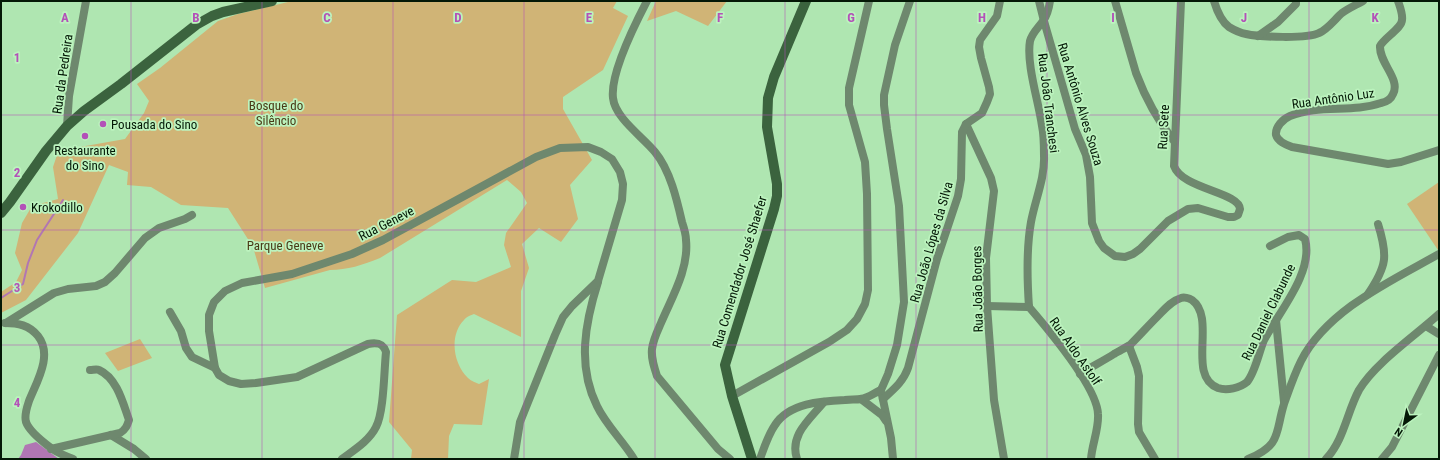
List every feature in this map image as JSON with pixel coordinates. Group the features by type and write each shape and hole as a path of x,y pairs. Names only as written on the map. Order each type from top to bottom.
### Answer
{"street":[{"name":"Rua da Pedreira","path":"67,126 69,96 86,1"},
{"path":"1,213 46,151 67,126 84,111 196,25 223,12 272,1"},
{"path":"647,1 634,28 616,73 612,90 613,100 624,121 655,152 662,162 676,195 686,239 686,258 683,272 655,338 652,350 653,365 657,376 718,449 730,459"},
{"name":"Rua Comendador José Shaefer","path":"752,459 726,373 727,358 777,196 777,184 767,127 768,98 774,78 806,1"},
{"path":"732,396 829,342 846,330 856,319 865,304 868,290 867,194 865,162 849,105 849,88 869,1"},
{"path":"893,459 891,438 881,390 898,345 904,302 899,206 887,129 884,95 895,45 910,1"},
{"path":"966,124 982,113 988,98 989,87 980,58 979,48 980,40 997,16 1000,1"},
{"name":"Rua Antônio Alves Souza","path":"1039,1 1075,129 1086,155 1090,178 1092,223 1099,241 1104,248 1115,256 1124,257 1133,254 1168,221 1188,209 1198,208 1228,217 1238,215"},
{"name":"Rua João Tranchesi","path":"1029,307 1027,263 1028,245 1031,222 1042,178 1044,157 1043,127 1031,63 1030,46 1032,36 1044,21 1050,1"},
{"path":"1115,1 1140,83 1164,128 1174,141"},
{"name":"Rua Sete","path":"1181,1 1174,141 1175,171 1189,182 1238,203 1240,206 1238,215"},
{"path":"1214,1 1218,13 1224,22 1230,27 1246,34 1258,36 1315,35 1325,29 1349,8 1364,1"},
{"name":"Rua Antônio Luz","path":"1398,1 1402,22 1401,25 1387,37 1380,46 1379,51 1395,84 1395,90 1389,100 1381,104 1354,108 1318,110 1288,116 1278,127 1276,134 1278,139 1284,144 1292,147 1388,164 1401,162 1439,150"},
{"path":"1258,36 1278,22 1297,2"},
{"name":"Rua João Borges","path":"966,124 991,178 994,191 986,258 987,306 994,400 1004,459"},
{"name":"Rua João Lópes da Silva","path":"883,399 898,386 904,378 908,368 937,259 958,196 961,179 961,137 966,124"},
{"name":"Rua Geneve","path":"215,368 209,331 209,315 214,302 225,291 242,283 292,274 352,254 383,240 536,157 560,148 588,147 601,152 612,159 620,172 623,184 622,200 598,281 572,306 563,317 520,422 514,459"},
{"path":"3,324 54,293 68,289 96,286 105,282 115,273 145,238 159,228 192,215"},
{"path":"1366,296 1378,278 1385,260 1384,243 1378,224"},
{"name":"Rua Daniel Clabunde","path":"1080,374 1129,346 1172,302 1182,298 1189,299 1196,304 1202,317 1203,364 1207,377 1219,388 1237,388 1248,380 1265,340 1300,276 1306,255 1305,239 1299,235 1270,246"},
{"path":"1248,459 1264,451 1273,443 1278,433 1284,405 1302,360 1316,339 1339,316 1366,296 1439,254"},
{"path":"598,281 590,308 585,342 585,373 597,406 634,459"},
{"path":"987,306 1029,307"},
{"name":"Rua Aldo Astolf","path":"1029,307 1052,334 1080,374 1097,406 1098,419 1091,459"},
{"path":"170,312 181,331 186,348 192,357 215,368 219,375 229,381 241,384 275,381 297,377 368,344 375,342 380,343 386,352 381,411 376,427 364,443 342,459"},
{"path":"1326,459 1342,434 1356,398 1364,383 1387,359 1439,314"},
{"path":"1276,320 1284,405"},
{"path":"3,324 22,324 34,331 41,340 45,354 42,368 26,410 26,420 29,428 51,449 73,459"},
{"path":"1426,326 1439,334"},
{"path":"1129,346 1139,376 1139,432 1156,459"},
{"path":"1382,459 1392,447 1439,355"},
{"path":"51,449 120,433 128,426 127,416 116,386 107,376 98,370 90,370"},
{"path":"760,459 769,434 782,417 789,412 805,405 861,399 881,390"},
{"path":"861,399 882,415 888,424"},
{"path":"797,459 794,449 798,433 824,402"},
{"path":"111,435 134,449 146,459"}],"green space":[{"path":"292,1 617,1 613,8 628,16 603,70 563,97 563,109 592,160 570,185 578,219 561,242 539,228 522,244 529,268 521,291 521,337 474,314 465,319 459,326 456,333 456,357 463,372 469,379 479,384 489,379 482,425 454,424 449,436 448,459 411,459 412,450 389,422 397,315 452,280 476,282 511,267 504,245 506,233 527,203 521,192 507,180 380,258 355,267 330,270 265,288 253,247 228,208 181,205 151,187 127,185 128,172 109,165 78,233 26,300 1,313 1,292 16,282 22,270 15,253 22,223 32,206 58,199 53,167 60,146 63,150 125,139 144,113 149,101 137,84 160,68 218,21 238,14"},
{"path":"656,1 727,1 708,26 676,11 647,21"},
{"path":"1439,182 1439,249 1438,250 1407,204"},
{"path":"140,339 152,358 118,371 105,353"}],"shaded area":[{"path":"36,442 59,459 18,459 25,445"}],"waterway":[{"path":"1,298 23,284 28,263 37,240 63,200"}],"place":[{"name":"Pousada do Sino","path":"103,124"},
{"name":"Restaurante do Sino","path":"85,136"},
{"name":"Krokodillo","path":"23,207"}],"park label":[{"name":"Bosque do Silêncio","path":"276,112"},
{"name":"Parque Geneve","path":"285,245"}]}
